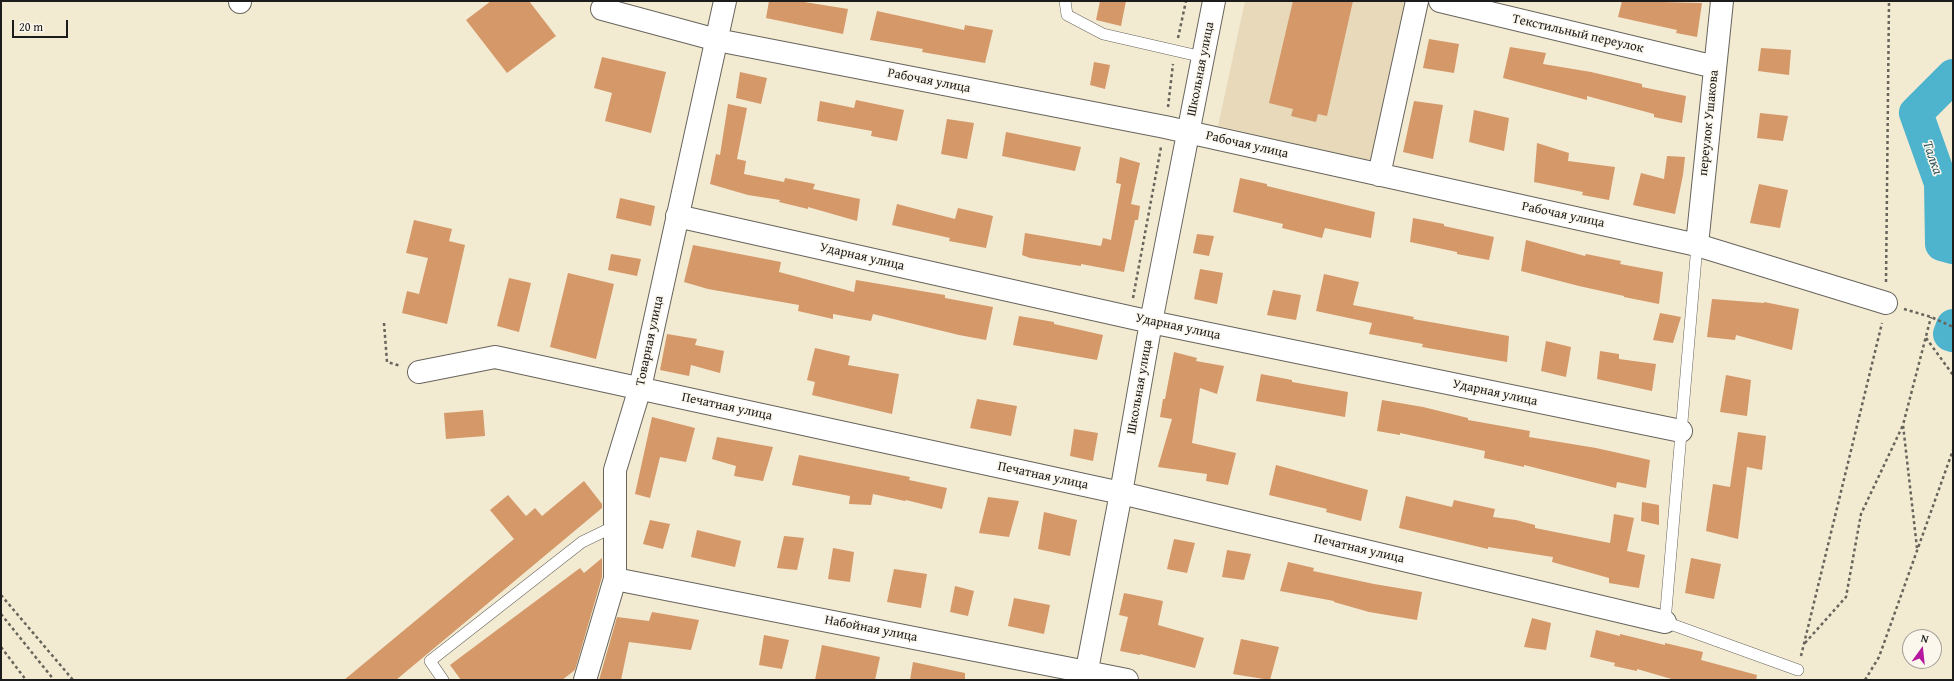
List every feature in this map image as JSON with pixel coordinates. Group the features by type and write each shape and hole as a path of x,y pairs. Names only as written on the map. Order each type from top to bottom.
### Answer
{"street":[{"name":"Товарная улица","path":"585,680 615,579 614,470 640,388 717,40 724,1"},
{"name":"Школьная улица","path":"1086,676 1121,493 1151,322 1214,1"},
{"path":"1379,175 1417,1"},
{"name":"Текстильный переулок","path":"1440,1 1715,67"},
{"name":"переулок Ушакова","path":"1697,245 1722,1"},
{"name":"Рабочая улица","path":"602,9 717,40 1165,127 1697,245 1886,303"},
{"name":"Ударная улица","path":"677,216 1130,316 1151,322 1681,431"},
{"name":"Печатная улица","path":"419,372 496,357 1121,493 1665,622"},
{"name":"Набойная улица","path":"615,579 1086,676 1128,680"}],"lane":[{"path":"1065,1 1067,16 1103,34 1204,57"},
{"path":"1697,245 1665,622 1798,670"},
{"path":"443,680 430,662 582,542 615,526"}],"path":[{"path":"1130,316 1165,127 1175,51 1186,1"},
{"path":"1798,670 1886,303 1889,1"},
{"path":"1886,303 1931,317 1953,327"},
{"path":"1804,644 1846,597 1861,514 1903,425 1931,317"},
{"path":"384,323 387,362 419,372"},
{"path":"1926,337 1953,375"},
{"path":"1903,425 1917,550"},
{"path":"1865,680 1879,657 1953,450"},
{"path":"1,595 73,680"},
{"path":"1,614 54,680"},
{"path":"1,647 26,680"}],"shaded area":[{"path":"1245,1 1410,1 1375,162 1218,126"}],"building":[{"path":"491,1 529,1 556,36 507,73 466,20"},
{"path":"769,1 798,1 848,9 843,34 766,18"},
{"path":"1100,1 1126,1 1121,26 1096,20"},
{"path":"1293,1 1353,1 1327,116 1318,114 1316,122 1291,116 1293,109 1269,103"},
{"path":"1622,1 1702,3 1697,37 1676,33 1677,30 1618,17"},
{"path":"877,11 964,30 965,25 993,30 985,63 922,52 923,49 870,40"},
{"path":"1429,39 1459,44 1454,73 1423,68"},
{"path":"1510,47 1546,53 1543,64 1591,72 1642,84 1642,87 1686,96 1682,123 1654,117 1654,114 1587,96 1587,100 1503,78"},
{"path":"1761,48 1791,50 1789,75 1758,71"},
{"path":"602,57 666,72 651,133 605,121 612,93 594,88"},
{"path":"1094,62 1110,65 1105,89 1090,85"},
{"path":"740,72 767,78 761,104 736,98"},
{"path":"856,100 904,110 897,141 871,136 872,131 817,121 820,101 854,108"},
{"path":"1414,101 1443,105 1433,159 1403,152"},
{"path":"728,104 747,108 737,159 746,161 744,174 784,182 785,178 815,184 813,189 860,199 857,221 808,207 808,209 779,202 780,200 748,195 710,184 716,154 720,155"},
{"path":"1474,110 1509,118 1504,151 1469,142"},
{"path":"1760,113 1788,116 1783,141 1757,138"},
{"path":"947,119 974,123 967,159 941,154"},
{"path":"1006,132 1081,147 1075,171 1002,156"},
{"path":"1537,143 1569,153 1568,161 1615,167 1609,200 1582,195 1583,192 1534,182"},
{"path":"1667,156 1685,157 1675,214 1633,205 1641,173 1664,179"},
{"path":"1120,157 1140,163 1131,204 1140,206 1138,220 1135,220 1124,272 1081,264 1081,266 1030,258 1022,255 1025,233 1101,246 1103,238 1111,240 1121,184 1116,183"},
{"path":"1240,178 1375,212 1371,238 1325,228 1322,238 1282,228 1283,224 1233,212"},
{"path":"1759,184 1788,190 1780,228 1750,223"},
{"path":"620,198 655,206 651,226 616,218"},
{"path":"897,204 955,219 958,208 993,216 986,248 949,241 950,238 892,225"},
{"path":"1413,218 1444,224 1444,226 1494,237 1489,260 1457,254 1457,252 1410,242"},
{"path":"414,220 452,229 449,241 465,245 447,324 402,313 407,291 419,294 428,258 406,253"},
{"path":"1197,234 1214,236 1209,256 1193,253"},
{"path":"1526,240 1585,256 1586,254 1621,261 1620,264 1663,272 1659,304 1624,297 1521,271"},
{"path":"693,245 781,262 779,272 854,292 856,280 945,295 945,298 993,307 986,340 873,314 871,321 833,314 833,319 798,311 799,305 708,289 684,282"},
{"path":"611,254 641,259 637,276 608,270"},
{"path":"1200,269 1223,273 1217,304 1194,299"},
{"path":"568,273 614,284 596,359 550,347"},
{"path":"1324,274 1359,282 1353,305 1414,317 1413,319 1509,336 1507,362 1422,347 1423,344 1369,334 1372,323 1316,311"},
{"path":"509,278 531,283 519,332 497,326"},
{"path":"1273,290 1301,295 1296,320 1267,315"},
{"path":"1712,299 1764,302 1799,309 1792,350 1736,335 1735,340 1707,337"},
{"path":"1660,313 1681,317 1673,343 1653,340"},
{"path":"1019,316 1054,322 1054,324 1103,335 1097,360 1013,345"},
{"path":"667,334 697,339 695,345 724,351 720,373 691,365 689,376 660,370"},
{"path":"1546,341 1571,347 1566,377 1541,371"},
{"path":"815,348 850,356 848,365 899,374 892,414 812,395 815,382 807,380"},
{"path":"1600,351 1619,354 1619,359 1656,364 1652,391 1597,379"},
{"path":"1174,352 1197,358 1196,361 1224,366 1217,394 1200,388 1192,443 1236,453 1228,485 1206,481 1207,474 1158,467 1172,419 1160,417"},
{"path":"1261,374 1292,380 1292,382 1348,392 1345,417 1256,401"},
{"path":"1726,375 1751,380 1747,416 1720,412"},
{"path":"977,399 1017,406 1011,436 970,428"},
{"path":"1382,400 1423,407 1468,418 1468,420 1530,431 1529,437 1596,448 1650,460 1646,488 1617,482 1616,488 1524,465 1524,467 1484,458 1485,451 1400,433 1400,435 1377,431"},
{"path":"483,410 485,436 446,439 444,413"},
{"path":"652,417 695,428 686,462 660,457 650,498 635,494"},
{"path":"1074,429 1098,433 1093,461 1070,456"},
{"path":"1738,432 1766,436 1762,470 1747,467 1738,539 1706,531 1713,484 1730,487"},
{"path":"717,437 773,447 763,481 734,476 736,466 712,459"},
{"path":"799,455 910,477 909,480 947,488 942,509 873,494 871,505 849,504 850,496 792,485"},
{"path":"1276,465 1368,490 1361,521 1326,512 1327,509 1269,495"},
{"path":"584,481 602,504 602,508 396,680 344,680 514,539 490,510 508,495 526,516 535,508 542,516"},
{"path":"1406,496 1452,507 1454,500 1495,509 1493,517 1516,520 1535,525 1535,528 1610,543 1614,514 1634,518 1627,551 1645,555 1639,588 1609,583 1609,578 1552,562 1553,557 1488,547 1488,549 1399,528"},
{"path":"988,497 1019,501 1009,537 979,533"},
{"path":"1642,502 1659,505 1659,525 1641,521"},
{"path":"1044,512 1077,520 1070,556 1038,549"},
{"path":"650,520 670,524 663,549 643,544"},
{"path":"697,530 741,541 735,567 691,557"},
{"path":"784,536 804,538 797,570 777,568"},
{"path":"1174,539 1195,543 1187,573 1167,569"},
{"path":"833,548 854,552 850,582 828,579"},
{"path":"1227,550 1251,554 1244,580 1222,577"},
{"path":"602,558 602,577 575,670 562,680 461,680 450,665 580,568 584,573"},
{"path":"1691,558 1721,564 1714,599 1685,593"},
{"path":"1288,562 1314,568 1313,571 1374,584 1422,592 1417,620 1369,612 1334,601 1280,591"},
{"path":"894,569 927,574 921,608 887,602"},
{"path":"955,586 974,591 968,616 950,612"},
{"path":"1124,593 1163,601 1158,625 1204,638 1195,668 1140,654 1120,651 1128,617 1119,615"},
{"path":"1014,598 1050,605 1044,634 1008,626"},
{"path":"652,612 699,620 691,650 629,642 621,680 599,680 617,617 649,621"},
{"path":"1532,618 1551,623 1546,650 1524,647"},
{"path":"1596,630 1703,652 1701,660 1757,675 1756,680 1675,680 1637,669 1637,671 1614,666 1615,663 1590,657"},
{"path":"764,635 789,640 782,669 759,665"},
{"path":"1241,639 1279,647 1270,680 1233,674"},
{"path":"822,645 880,657 875,680 815,680"},
{"path":"913,662 965,673 965,680 910,680"}],"waterway":[{"name":"Талка","path":"1953,76 1916,113 1941,183 1942,244 1953,247"},
{"name":"Талка","path":"1953,326 1950,334 1953,335"}]}
